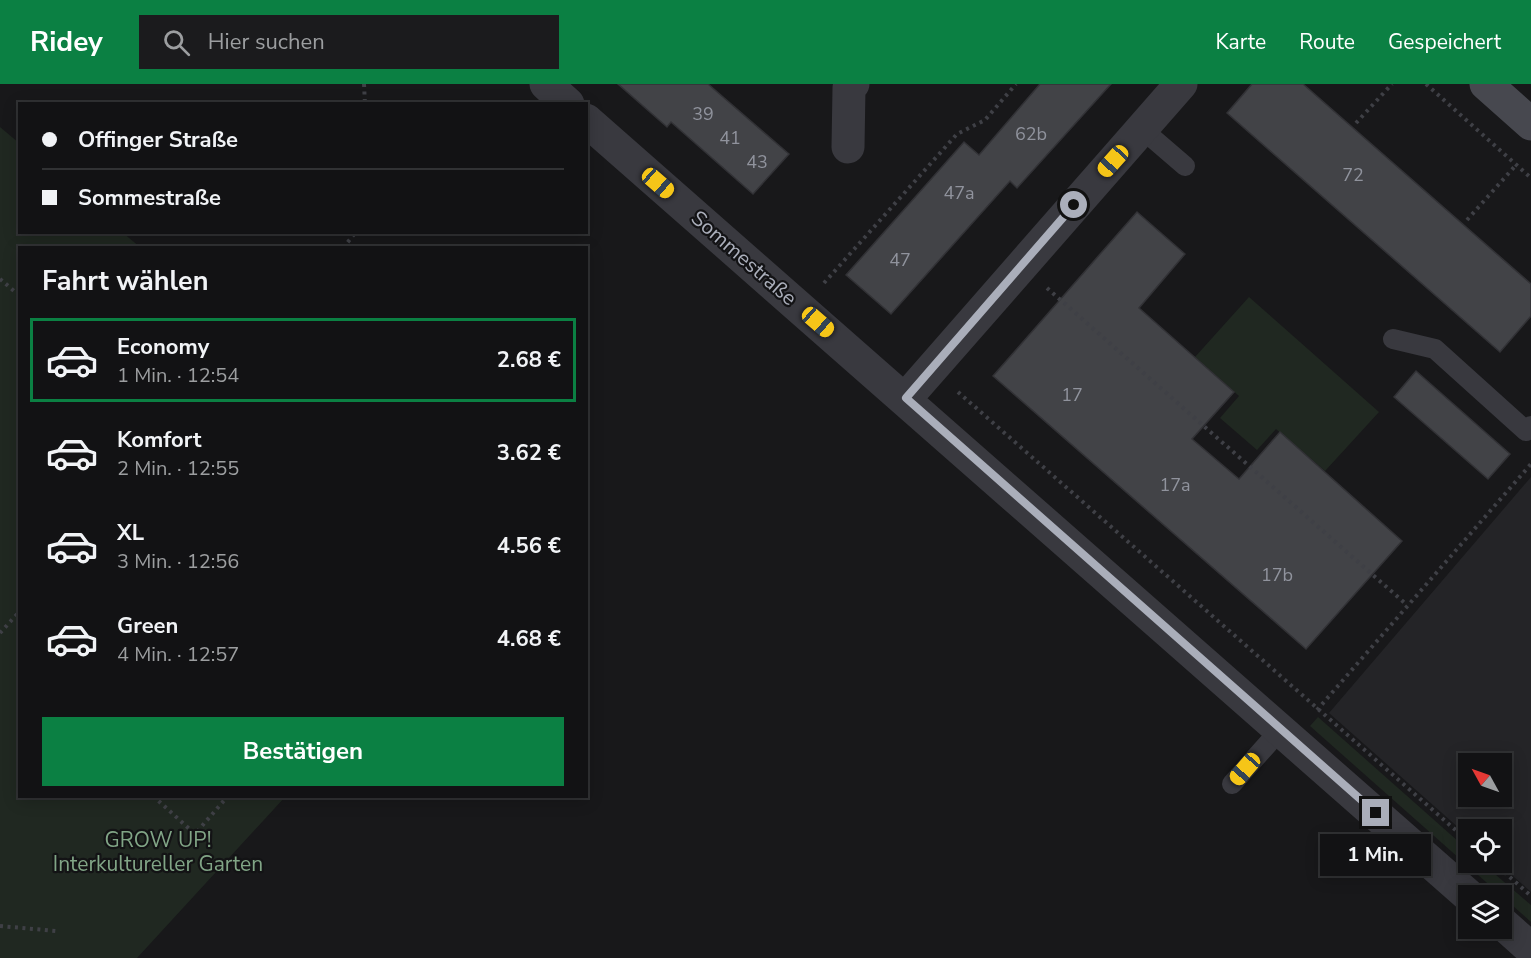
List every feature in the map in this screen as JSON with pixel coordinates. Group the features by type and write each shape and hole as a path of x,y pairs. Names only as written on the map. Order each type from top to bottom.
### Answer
{"street":[{"path":"546,84 566,102"},
{"path":"848,147 849,88 853,84"},
{"path":"906,398 1181,84"},
{"path":"1486,84 1531,124"},
{"name":"Sommestraße","path":"588,122 906,398 1458,886"},
{"path":"1512,932 1531,949"}],"lane":[{"path":"1142,129 1185,166"},
{"path":"1393,339 1435,349 1526,431 1531,426"},
{"path":"1232,784 1286,734"}],"path":[{"path":"363,84 365,102"},
{"path":"822,285 957,134 985,120 1016,84"},
{"path":"1356,123 1392,84"},
{"path":"1426,84 1531,178"},
{"path":"1467,220 1516,165"},
{"path":"345,246 354,234"},
{"path":"1022,266 1407,605"},
{"path":"0,279 18,294"},
{"path":"932,369 1458,832"},
{"path":"1286,734 1317,709 1531,464"},
{"path":"0,633 18,613"},
{"path":"155,798 195,834 226,798"},
{"path":"1505,873 1531,896"},
{"path":"0,926 56,931"}],"shaded area":[{"path":"1531,477 1531,892 1509,873 1512,873 1512,819 1458,819 1458,827 1329,713"}],"green space":[{"name":"GROW UP! Interkultureller Garten","path":"0,127 18,142 18,234 124,234 139,246 18,246 18,798 284,798 137,958 0,958"},
{"path":"1249,297 1379,412 1325,471 1276,429 1257,450 1220,418 1239,396 1195,357"},
{"path":"1318,717 1458,841 1458,857 1310,726"},
{"path":"1476,873 1494,873 1508,885 1489,885"},
{"path":"1512,889 1531,905 1531,922 1512,905"}],"building":[{"path":"618,84 708,84 789,154 753,194 671,122 667,127"},
{"path":"1040,84 1111,84 1017,188 1010,181 891,314 846,275 964,142 979,155"},
{"path":"1252,84 1303,84 1531,284 1531,316 1500,352 1227,113"},
{"path":"1137,212 1185,254 1139,308 1234,392 1192,439 1239,479 1280,432 1402,541 1306,649 993,376"},
{"path":"1416,371 1510,454 1488,479 1394,397"}],"route":[{"path":"1074,205 906,398 1376,813"}]}
